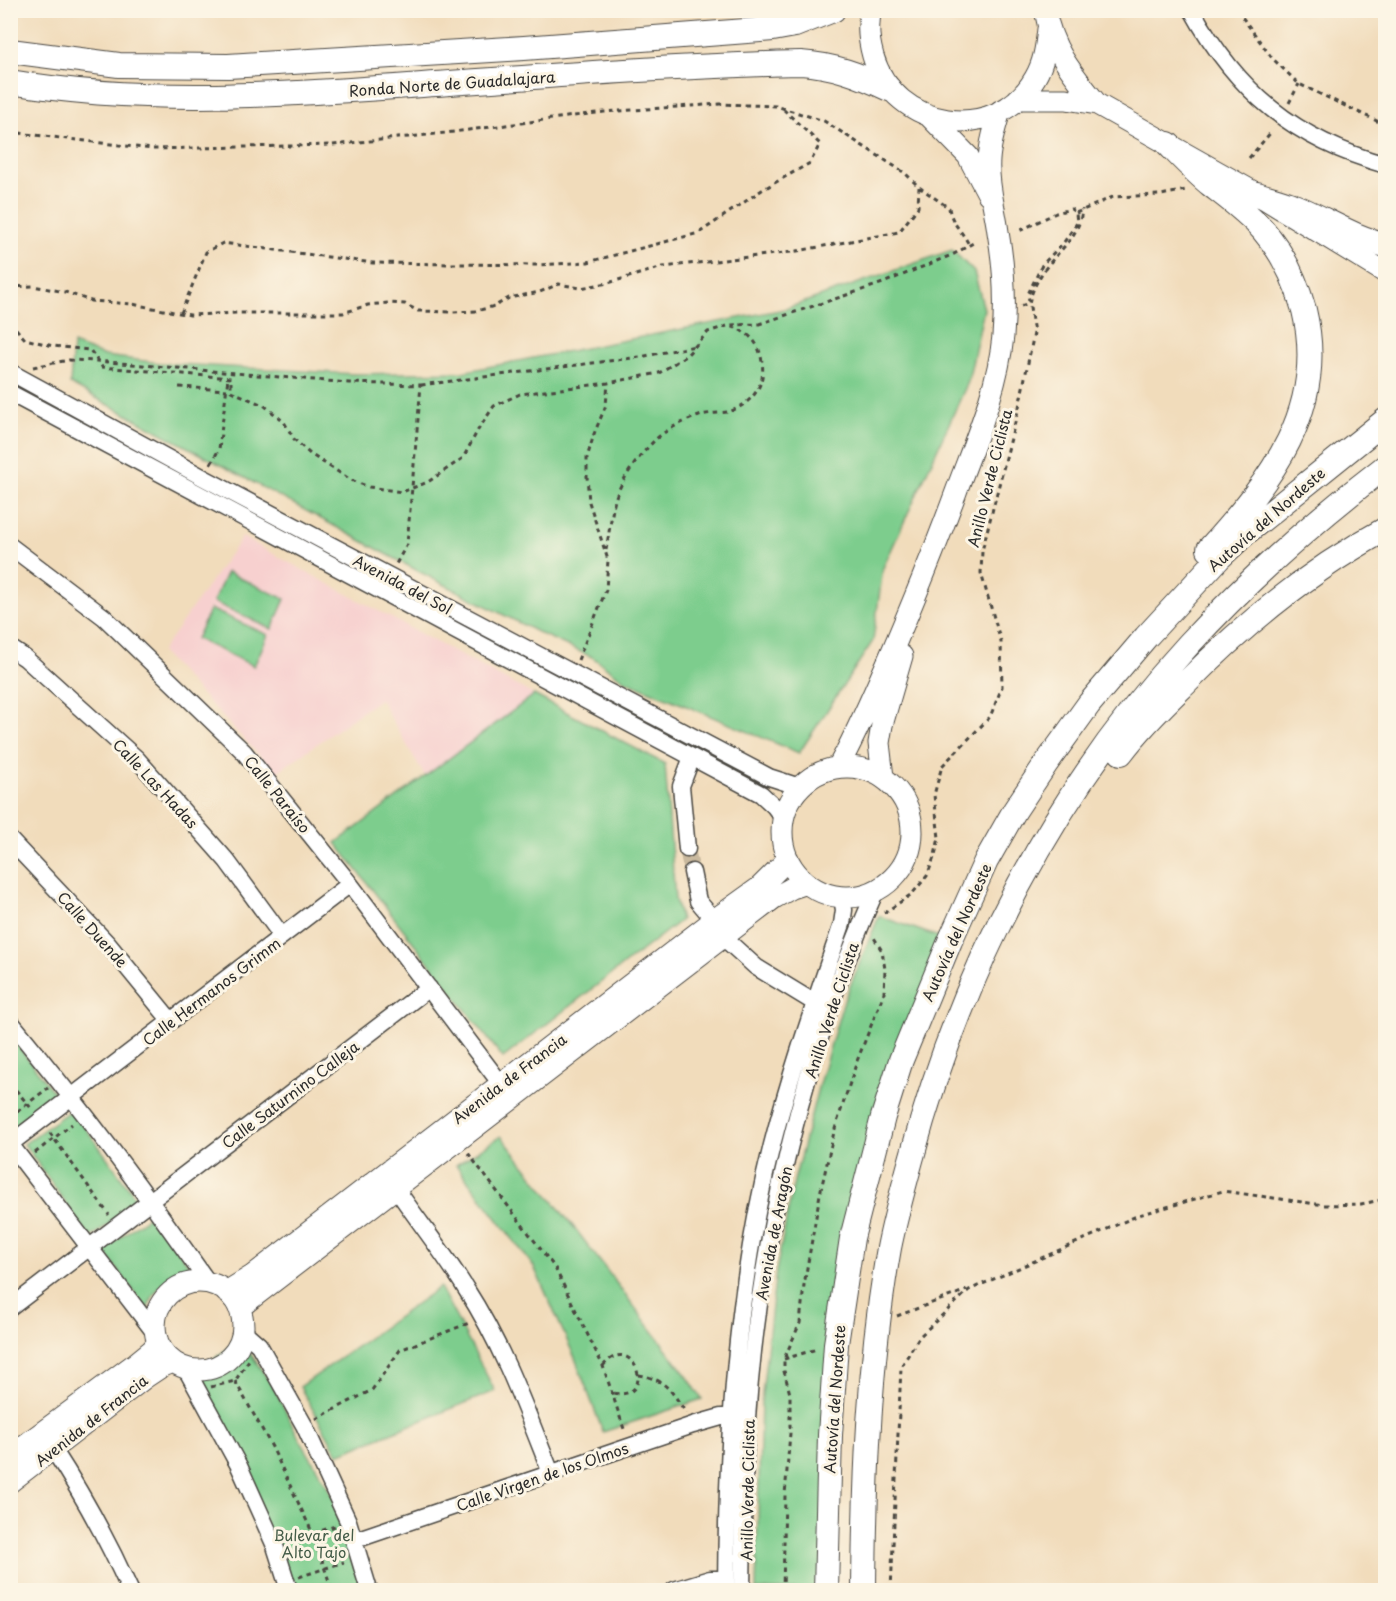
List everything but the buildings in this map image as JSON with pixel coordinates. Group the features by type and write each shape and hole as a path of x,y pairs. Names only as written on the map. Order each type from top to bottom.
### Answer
{"highway":[{"name":"Ronda Norte de Guadalajara","path":"10,51 120,65 238,66 773,29 795,25 833,10"},
{"name":"Ronda Norte de Guadalajara","path":"10,82 38,87 118,94 214,97 801,63 832,66 860,75 889,89"},
{"path":"1146,637 1186,574 1247,506 1271,475 1297,427 1309,372 1310,346 1300,294 1278,248 1248,213 1209,183 1168,144"},
{"path":"1257,194 1295,206 1364,239 1386,244"},
{"name":"Autovía del Nordeste","path":"826,1590 830,1435 836,1344 852,1239 883,1117 901,1060 954,931 986,861 1015,810 1089,704 1146,637 1212,565 1248,531 1386,420"},
{"path":"864,1590 864,1525 871,1390 881,1296 890,1245 919,1128 959,1012 1016,894 1067,805 1090,769 1137,707 1187,646 1276,556 1386,466"},
{"path":"1016,894 1125,747 1203,666 1284,594 1337,558 1386,529"}],"main road":[{"path":"871,10 869,43 877,70 889,89 910,107 929,116 953,121 977,119 1000,111 1018,99 1035,79 1045,55 1046,20"},
{"path":"1046,20 1063,62 1097,104"},
{"path":"1018,99 1066,99 1097,104 1257,194 1386,273"},
{"path":"837,767 863,718 926,572 990,395 1002,348 1005,312 1000,241 993,204 989,161 1000,111"},
{"path":"929,116 968,156 993,204"},
{"path":"883,777 879,743 882,725 926,572"},
{"path":"837,767 863,769 883,777 900,793 910,813 913,836 908,858 895,877 876,890 860,896 842,897 824,893 807,883 788,859 783,839 783,818 800,786 824,771 837,767"},
{"name":"Avenida de Francia","path":"224,1294 395,1187 718,928 788,859"},
{"name":"Avenida de Francia","path":"224,1294 252,1276 501,1084 718,928 792,888 807,883"},
{"path":"190,1284 224,1294 242,1319 243,1330 235,1351 228,1360 208,1370 179,1366 161,1350 156,1338 156,1314 172,1291 190,1284"},
{"name":"Avenida de Francia","path":"10,1456 136,1363 152,1350 156,1338"},
{"name":"Avenida de Francia","path":"10,1482 146,1377 161,1367 179,1366"}],"street":[{"path":"1192,10 1213,47 1232,72 1281,115 1311,136 1337,149 1386,165"},
{"name":"Avenida del Sol","path":"16,370 204,478 769,777 800,786"},
{"name":"Avenida del Sol","path":"10,393 761,794 783,818"},
{"name":"Calle Paraíso","path":"10,546 104,617 244,752 350,884 501,1084"},
{"name":"Calle Las Hadas","path":"10,648 25,658 137,759 227,861 282,936"},
{"path":"687,849 681,786 692,757"},
{"name":"Calle Duende","path":"10,840 108,944 171,1021"},
{"path":"692,872 698,901 718,928 756,967 815,1003"},
{"name":"Calle Hermanos Grimm","path":"10,1144 350,884"},
{"name":"Avenida de Aragón","path":"742,1590 747,1418 756,1326 774,1223 807,1080 835,996 876,890"},
{"name":"Avenida de Aragón","path":"726,1585 726,1495 730,1416 739,1324 756,1219 772,1146 792,1075 842,924 844,910 842,897"},
{"name":"Calle Saturnino Calleja","path":"10,1308 429,988"},
{"path":"10,1021 59,1080 224,1294"},
{"path":"10,1144 156,1338"},
{"path":"395,1187 444,1255 483,1317 516,1383 551,1473"},
{"path":"243,1330 259,1346 304,1425 348,1521 369,1590"},
{"path":"179,1366 196,1390 239,1466 275,1546 288,1586"},
{"name":"Calle Virgen de los Olmos","path":"358,1548 551,1473 693,1425 730,1416"},
{"path":"53,1449 88,1503 130,1590"},
{"path":"674,1590 710,1579 726,1585"}],"path":[{"path":"1237,10 1272,58 1299,84 1380,122"},
{"path":"1288,105 1299,84"},
{"path":"11,131 152,149 332,145 446,133 604,112 720,104 776,106 824,121 905,173 919,187 949,208 951,222 964,235 969,246"},
{"path":"181,314 206,252 223,243 373,263 538,265 588,262 699,233 762,190 810,163 820,144 783,108"},
{"path":"1249,158 1272,131"},
{"path":"10,287 33,286 65,292 91,301 132,304 190,315 239,312 344,313 368,305 388,303 405,304 418,311 476,310 495,306 509,298 540,292 559,284 580,288 608,283 663,267 792,252 899,232 918,207 919,187"},
{"path":"1017,232 1056,213 1071,209 1076,213 1113,197 1161,195 1186,190"},
{"path":"1005,312 1029,303 1033,289 1046,268 1067,244 1081,223 1082,209"},
{"name":"Anillo Verde Ciclista","path":"879,916 912,894 927,876 939,838 934,795 942,766 990,717 1002,687 1001,642 981,573 982,551 1019,407 1034,333 1028,294 1042,266 1064,243 1077,223 1076,213"},
{"path":"228,375 231,378 231,391 265,406 284,422 294,439 328,466 351,480 369,487 402,492 428,482 463,458 494,406 520,394 608,383 659,373 687,355 708,332 730,325 759,324 892,279 954,254 975,242"},
{"path":"10,322 26,339 53,346 90,350 102,367 349,383 421,385 640,357 695,346"},
{"path":"606,550 616,499 632,466 657,438 698,416 729,411 744,404 754,396 760,386 763,375 762,361 754,340 748,333 730,325"},
{"path":"16,370 69,360 97,361"},
{"path":"204,478 219,449 228,375"},
{"path":"573,673 606,590 608,560 589,502 587,458 606,405 608,383"},
{"path":"389,576 406,544 421,385"},
{"path":"179,387 226,390"},
{"name":"Anillo Verde Ciclista","path":"784,1359 800,1323 804,1285 820,1194 834,1132 857,1061 884,993 885,969 882,951 870,932 866,942"},
{"path":"10,1117 59,1080"},
{"path":"10,1083 54,1138 117,1227"},
{"path":"24,1161 85,1115"},
{"path":"457,1139 555,1268 603,1366 630,1446"},
{"path":"893,1317 969,1290 1139,1215 1223,1191 1324,1205 1361,1204 1386,1199"},
{"path":"891,1590 901,1367 919,1337 969,1290"},
{"path":"304,1425 372,1390 400,1350 483,1317"},
{"path":"196,1390 235,1381 259,1346"},
{"path":"783,1590 785,1495 790,1433 790,1394 784,1371 784,1359 818,1348"},
{"path":"603,1366 613,1357 625,1357 635,1364 639,1375 635,1387 630,1391 613,1393"},
{"path":"639,1375 655,1378 667,1387 693,1425"},
{"path":"235,1381 272,1447 312,1534 332,1590"},
{"path":"275,1546 348,1521"},
{"path":"288,1586 325,1569 358,1548"}],"shaded area":[{"path":"242,537 534,695 425,776 380,699 276,773 161,652"}],"green space":[{"path":"952,250 974,272 984,309 968,382 883,568 873,641 799,753 624,680 592,657 541,634 418,571 70,384 73,344 105,356 160,363 354,374 462,372 785,309"},
{"path":"227,572 285,599 272,629 213,602"},
{"path":"210,609 268,635 254,666 196,639"},
{"path":"534,695 665,764 675,899 681,920 503,1058 336,843"},
{"path":"879,916 950,941 852,1239 826,1590 756,1590 761,1403 776,1271 794,1181 819,1084 843,1003"},
{"path":"10,1035 57,1097 11,1133 10,1131"},
{"path":"72,1109 139,1202 90,1238 24,1144"},
{"path":"501,1136 580,1235 702,1399 603,1432 575,1358 534,1267 456,1165"},
{"path":"152,1214 196,1275 178,1278 164,1284 155,1293 147,1310 103,1250"},
{"path":"440,1287 495,1391 338,1454 300,1387"},
{"name":"Bulevar del Alto Tajo","path":"241,1340 274,1388 299,1438 348,1521 367,1590 287,1590 197,1370"}],"tunnel":[{"path":"687,849 692,872"}]}
